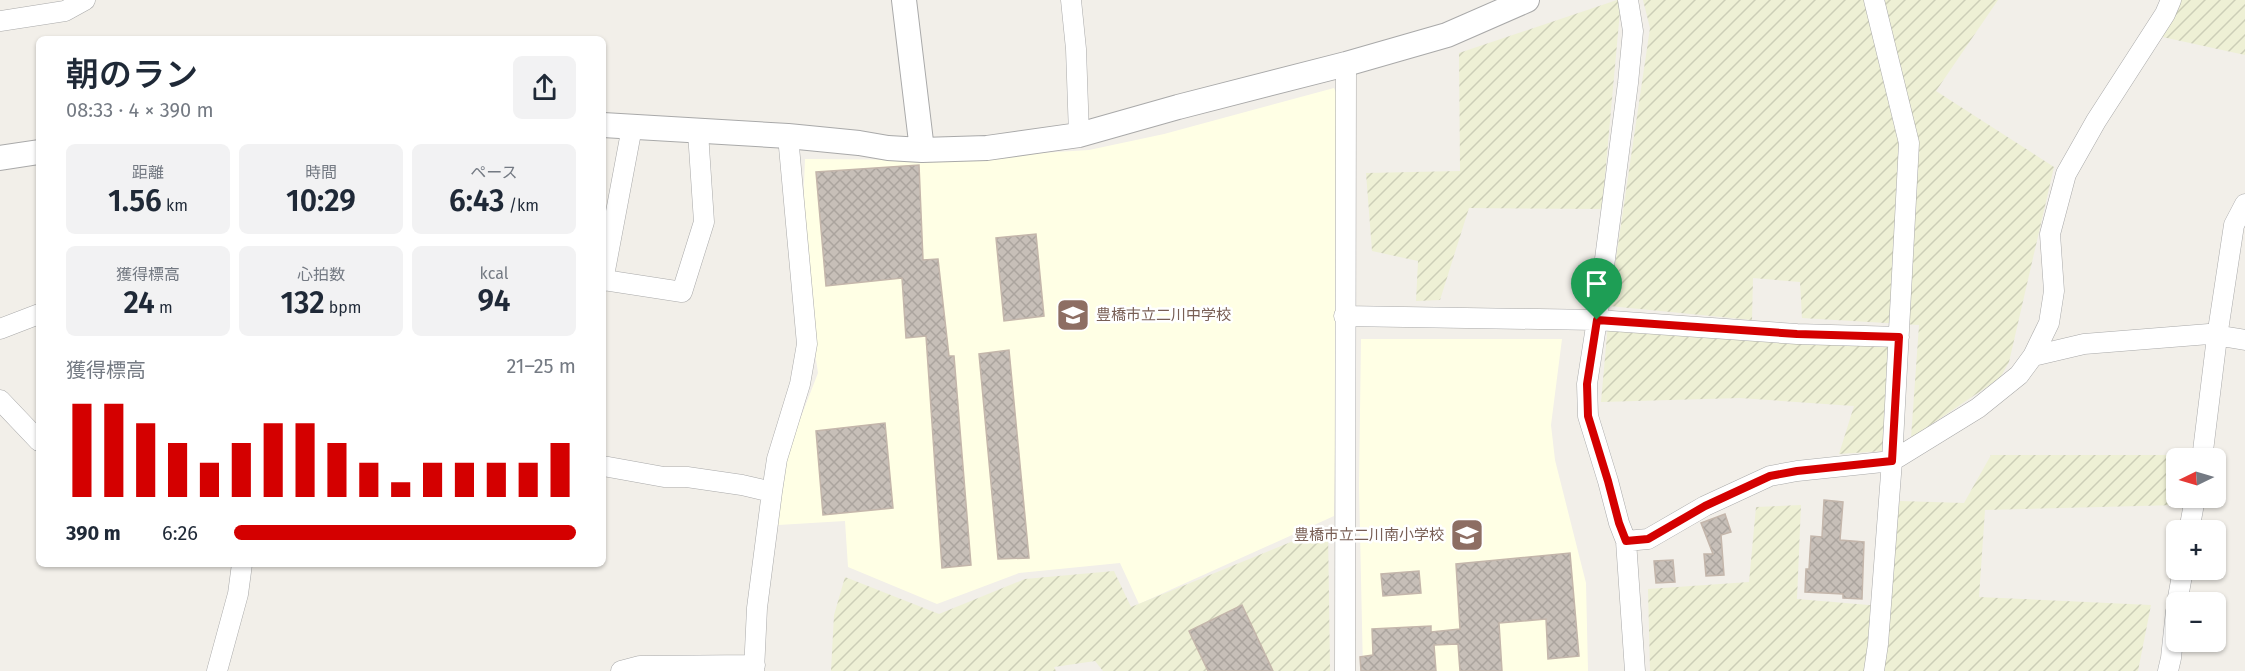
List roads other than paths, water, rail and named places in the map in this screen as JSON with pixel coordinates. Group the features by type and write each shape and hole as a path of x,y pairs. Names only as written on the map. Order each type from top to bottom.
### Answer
{"street":[{"path":"0,21 65,11 85,0"},
{"path":"904,0 922,150"},
{"path":"1071,0 1076,49 1079,135"},
{"path":"606,125 788,136 888,148 922,150 987,148 1079,135 1178,106 1346,64 1447,35 1527,0"},
{"path":"1628,0 1633,31 1587,384 1588,416 1626,541 1635,671"},
{"path":"1874,0 1909,143 1892,461 1874,671"},
{"path":"1626,541 1648,539 1705,506 1770,476 1892,461 1977,408 2019,375 2033,356 2049,323 2054,291 2050,234 2066,174 2096,121 2165,14 2171,0"},
{"path":"1344,671 1346,64"},
{"path":"606,269 632,127"},
{"path":"606,280 682,292 704,222 698,132"},
{"path":"621,671 640,666 755,668 758,608 777,459 800,384 807,344 788,136"},
{"path":"0,158 36,152"},
{"path":"2203,448 2234,225 2245,204"},
{"path":"0,329 36,315"},
{"path":"1344,316 1597,320 1797,334 1899,337"},
{"path":"2033,356 2084,344 2209,334 2245,340"},
{"path":"0,400 36,438"},
{"path":"606,467 664,477 687,477 742,485 772,492"},
{"path":"217,671 237,594 242,567"},
{"path":"2168,671 2172,652"}],"place":[{"name":"豊橋市立二川中学校","path":"1073,315"},
{"name":"豊橋市立二川南小学校","path":"1467,535"}]}
